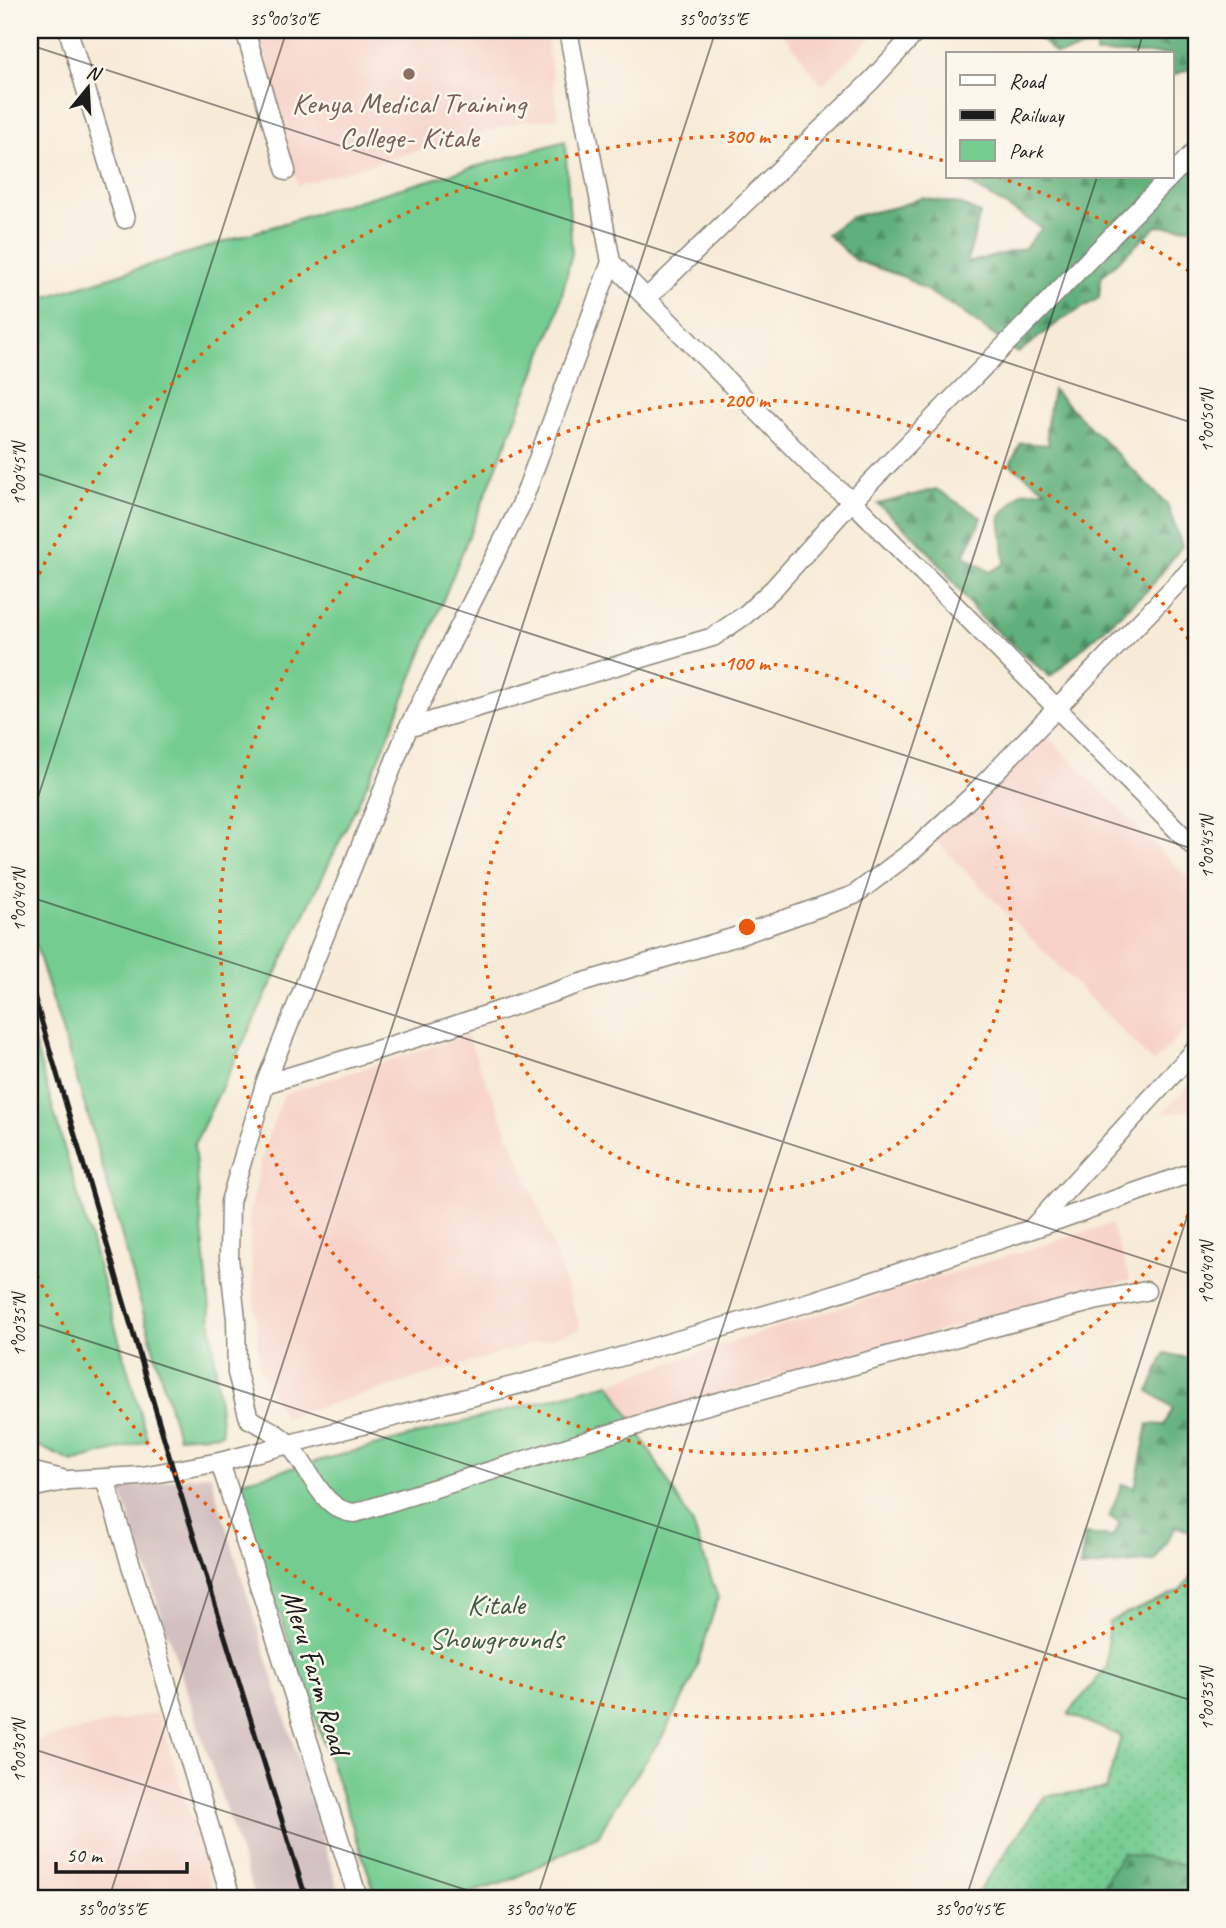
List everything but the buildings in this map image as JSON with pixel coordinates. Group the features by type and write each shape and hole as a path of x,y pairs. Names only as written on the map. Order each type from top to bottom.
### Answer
{"street":[{"path":"68,30 125,219"},
{"path":"245,30 286,171"},
{"path":"568,30 611,261 521,505 408,728 265,1084 230,1202 229,1258 236,1319 237,1373 249,1419 289,1444 332,1506 343,1513 355,1513 667,1416 993,1327 1094,1301 1146,1291"},
{"path":"647,298 871,81 918,30"},
{"path":"1174,173 1196,150"},
{"path":"408,728 713,637 745,615 774,588 852,501 1169,178"},
{"path":"611,261 817,472 852,501 1196,849"},
{"path":"265,1084 735,937 854,895 915,849 971,797 1196,564"},
{"path":"1032,1229 1196,1049"},
{"path":"30,1488 69,1480 142,1476 220,1462 595,1364 813,1301 1032,1229 1196,1171"},
{"name":"Meru Farm Road","path":"220,1462 358,1898"},
{"path":"30,1471 69,1480"},
{"path":"105,1479 231,1898"}],"shaded area":[{"name":"Kenya Medical Training College- Kitale","path":"253,30 546,30 558,118 523,121 298,185"},
{"path":"780,30 879,30 822,85"},
{"path":"1045,734 1196,886 1196,1019 1153,1063 935,840"},
{"path":"467,1035 540,1210 581,1329 284,1418 259,1368 249,1217 265,1145 284,1094"},
{"path":"1196,1077 1196,1111 1162,1114"},
{"path":"1111,1224 1130,1280 939,1331 632,1420 610,1383 787,1324"},
{"path":"210,1474 341,1898 255,1898 120,1489"},
{"path":"158,1712 215,1898 30,1898 30,1742"}],"green space":[{"path":"1035,30 1196,30 1196,66 1174,75 1174,52 1096,52 1096,47 1092,47 1054,52 1036,35"},
{"path":"565,141 572,253 556,319 380,757 194,1145 222,1434 178,1437 91,1126 30,926 30,302 336,207"},
{"path":"1196,157 1196,220 1193,228 1157,226 1101,277 1099,298 1060,321 1018,353 962,312 904,277 855,260 827,234 851,217 922,198 959,204 980,213 967,263 1025,248 1042,228 967,182 966,178 1174,178"},
{"path":"1053,390 1167,504 1182,546 1149,589 1050,677 978,615 916,538 878,504 936,489 982,518 964,555 990,572 1005,563 1000,516 1022,492 1046,490 1010,465 1021,443 1049,445 1046,429"},
{"path":"30,1028 148,1441 72,1462 30,1442"},
{"path":"1196,1332 1196,1534 1176,1526 1155,1561 1080,1568 1085,1534 1112,1537 1120,1524 1109,1516 1122,1484 1135,1488 1148,1424 1164,1425 1173,1408 1149,1391 1165,1353 1188,1358"},
{"name":"Kitale Showgrounds","path":"610,1383 693,1525 718,1598 692,1681 662,1737 615,1806 599,1835 509,1881 453,1898 377,1898 235,1483"},
{"path":"1196,1571 1196,1867 1122,1853 1096,1898 974,1898 1045,1796 1106,1789 1121,1736 1068,1714 1107,1667 1108,1622 1180,1590"},
{"path":"1122,1853 1196,1867 1196,1898 1096,1898"}],"railway":[{"path":"30,982 173,1469 306,1898"}],"place":[{"name":"Kenya Medical Training College- Kitale","path":"409,74"}]}
